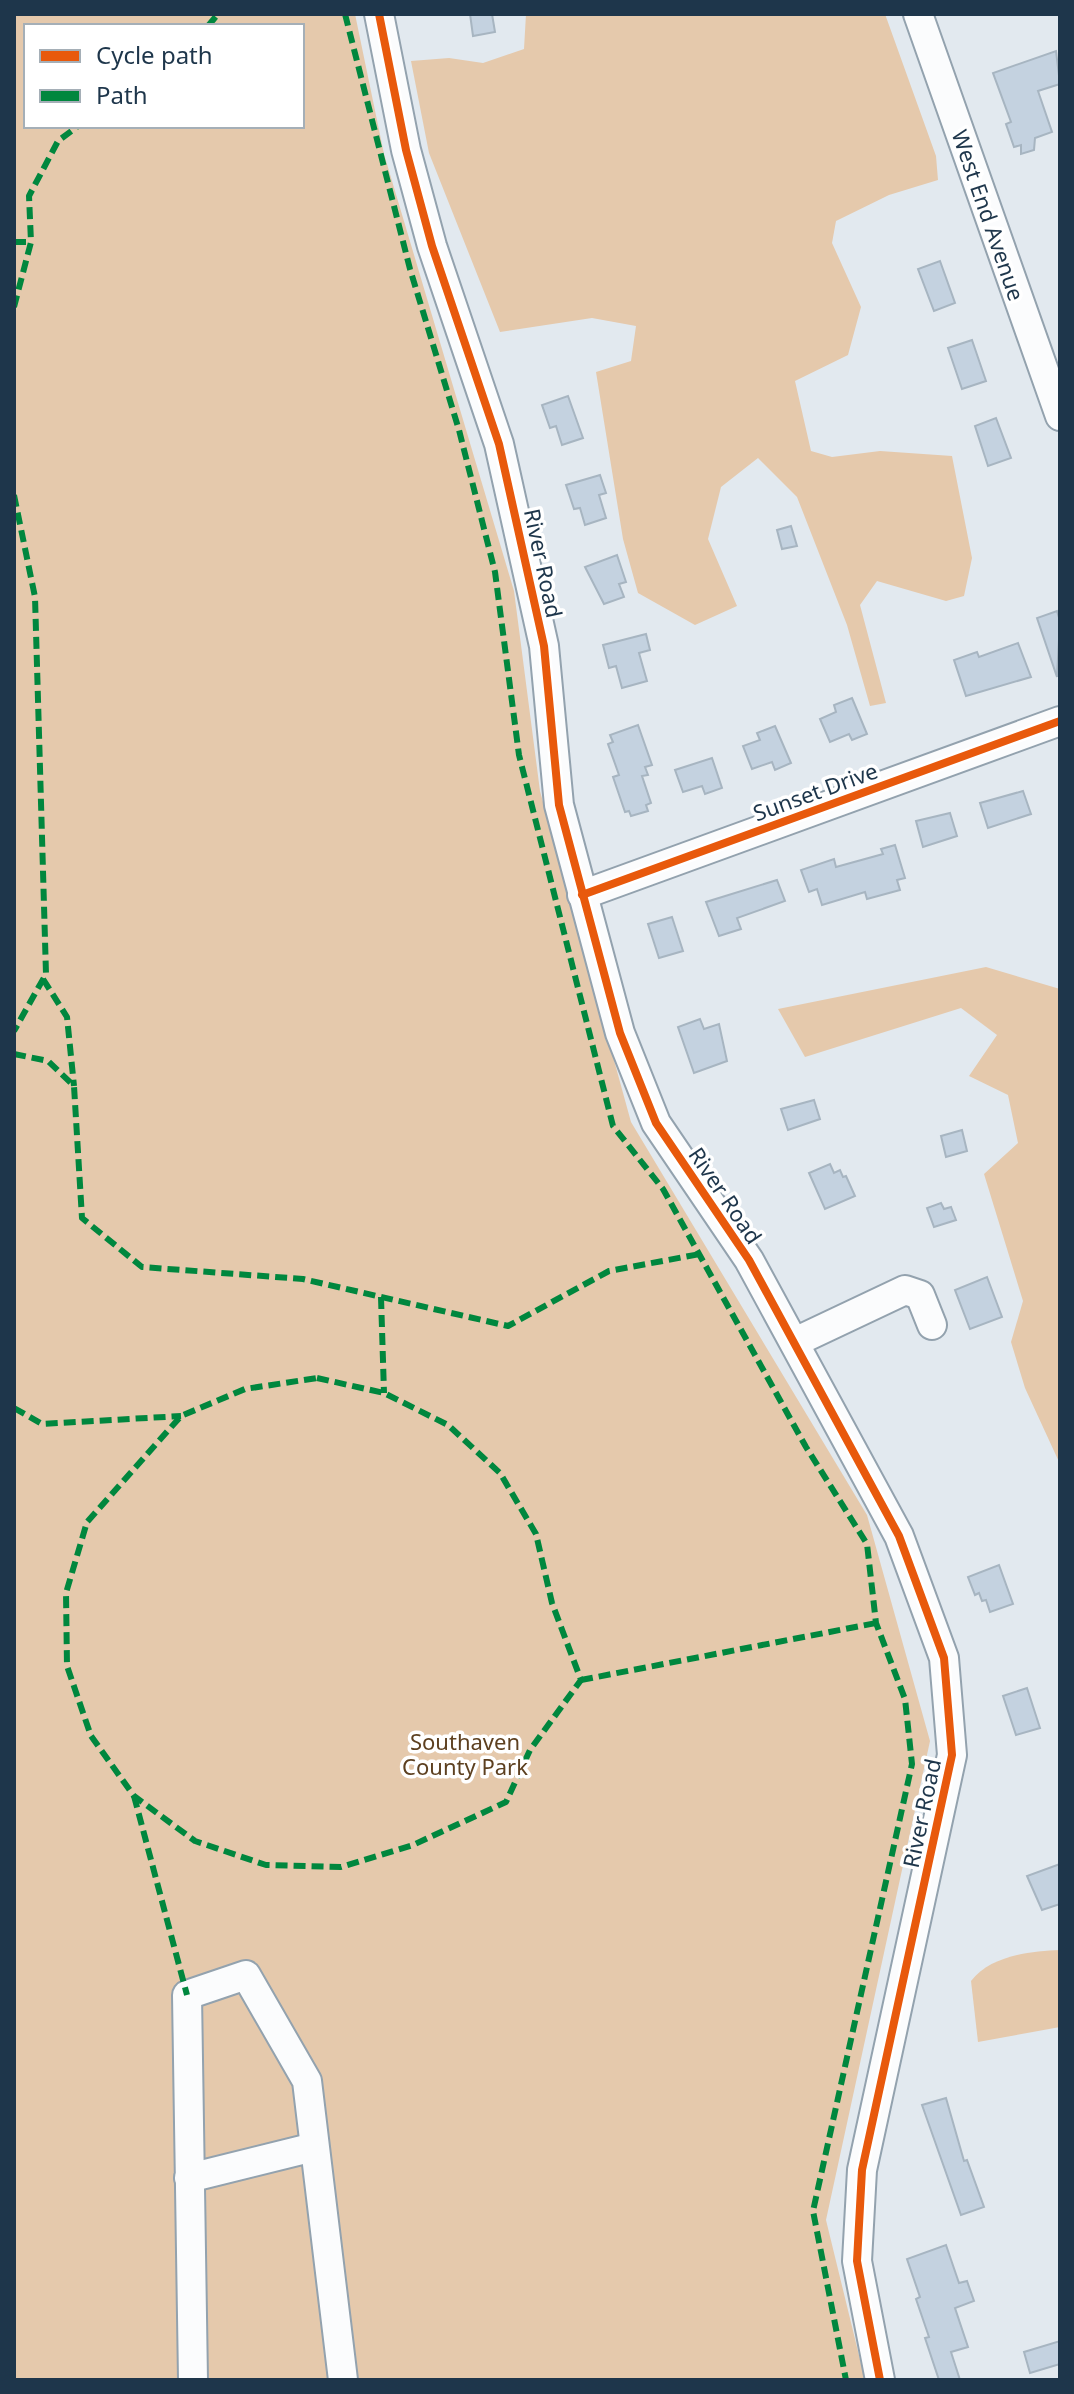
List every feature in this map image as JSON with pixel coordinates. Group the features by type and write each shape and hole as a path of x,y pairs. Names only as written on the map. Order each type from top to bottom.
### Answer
{"street":[{"name":"River Road","path":"379,14 406,150 432,246 499,444 544,646 559,805 620,1033 656,1123 749,1260 899,1536 944,1658 952,1755 862,2170 857,2261 880,2380"},
{"name":"West End Avenue","path":"918,14 1060,416"},
{"name":"Sunset Drive","path":"582,895 1060,721"},
{"path":"795,1342 905,1290 920,1295 932,1325"},
{"path":"193,2380 187,1995 246,1975 307,2081 343,2380"},
{"path":"189,2178 314,2147"}],"green space":[{"name":"Southaven County Park","path":"14,14 355,14 384,154 514,591 540,791 631,1122 867,1515 930,1741 826,2220 865,2380 14,2380"},
{"path":"526,14 885,14 936,156 938,180 889,195 836,221 832,243 861,307 848,355 795,381 811,451 832,457 880,451 952,456 972,558 964,596 946,601 877,581 860,605 886,703 870,706 847,625 797,497 758,458 721,487 708,539 737,606 695,625 638,593 623,539 596,372 631,361 636,326 592,318 500,332 429,153 411,61 449,58 483,63 524,49"},
{"path":"986,967 1060,989 1060,1464 1025,1388 1011,1342 1023,1301 984,1174 1018,1143 1008,1095 969,1076 997,1035 961,1008 805,1057 778,1009"},
{"path":"1060,1950 1060,2027 978,2042 971,1981 989,1966 1011,1956"}],"building":[{"path":"470,14 492,14 495,32 473,36"},
{"path":"1056,51 1060,84 1038,91 1052,132 1035,138 1034,150 1021,154 1021,145 1014,147 1006,124 1011,122 993,73"},
{"path":"940,261 955,303 934,311 918,269"},
{"path":"972,340 986,381 962,389 948,348"},
{"path":"568,396 583,438 562,445 556,426 550,428 542,405"},
{"path":"996,418 1011,458 988,466 975,426"},
{"path":"600,475 606,493 599,495 606,518 585,525 580,508 574,509 566,485"},
{"path":"791,526 797,546 782,549 777,530"},
{"path":"617,555 626,582 619,584 624,597 604,604 585,567"},
{"path":"1057,611 1060,621 1057,677 1037,618"},
{"path":"646,634 650,650 639,653 647,681 622,688 616,666 609,668 603,645"},
{"path":"1018,643 1031,677 966,696 954,660 977,652 979,657"},
{"path":"852,698 867,734 852,740 849,734 830,742 820,719 836,712 834,705"},
{"path":"638,725 652,765 645,767 648,775 642,776 651,803 646,805 648,811 631,816 629,811 625,812 613,777 619,775 608,744 613,742 610,735"},
{"path":"775,726 791,763 775,770 772,762 752,769 743,746 760,740 757,733"},
{"path":"712,758 722,788 705,794 702,786 683,792 675,770"},
{"path":"1023,791 1031,814 988,828 980,803"},
{"path":"950,813 957,836 923,847 916,821"},
{"path":"895,845 905,878 897,880 900,890 867,899 865,892 822,905 817,889 809,892 801,870 834,859 836,867 883,854 881,849"},
{"path":"777,880 785,901 737,918 741,929 719,936 706,902"},
{"path":"672,917 683,951 659,958 648,924"},
{"path":"700,1019 704,1029 719,1024 727,1061 694,1073 678,1027"},
{"path":"814,1100 820,1119 788,1130 781,1109"},
{"path":"962,1130 967,1151 946,1157 941,1136"},
{"path":"830,1164 834,1173 840,1170 843,1177 846,1176 855,1196 825,1209 809,1173"},
{"path":"941,1203 944,1209 951,1207 956,1220 934,1227 927,1208"},
{"path":"987,1277 1002,1317 970,1329 955,1290"},
{"path":"999,1565 1013,1604 990,1612 986,1600 982,1601 979,1593 975,1595 968,1577"},
{"path":"1027,1688 1040,1728 1016,1735 1003,1696"},
{"path":"1060,1864 1060,1904 1042,1910 1027,1876"},
{"path":"946,2098 964,2161 967,2160 984,2207 961,2215 922,2105"},
{"path":"946,2245 959,2283 967,2281 974,2301 955,2308 968,2347 951,2352 960,2380 939,2380 916,2299 920,2297 907,2259"},
{"path":"1060,2341 1060,2364 1030,2373 1024,2352"}],"marked path":[{"path":"210,24 218,14"},
{"path":"345,14 410,269 459,430 495,572 519,755 613,1126 663,1189 806,1447 867,1544 876,1623 905,1699 912,1764 813,2211 846,2380"},
{"path":"14,307 31,242 29,196 58,141 75,128"},
{"path":"14,242 31,242"},
{"path":"14,495 35,597 46,974 14,1031"},
{"path":"43,979 67,1017 74,1086"},
{"path":"14,1054 48,1061 74,1086 82,1218 142,1267 303,1279 508,1326 609,1271 700,1254"},
{"path":"381,1297 384,1393"},
{"path":"317,1378 384,1393 448,1425 500,1473 536,1534 552,1603 581,1680 530,1750 506,1802 413,1845 341,1867 266,1865 195,1841 134,1796 91,1736 67,1666 66,1593 87,1522 181,1416 245,1389 317,1378"},
{"path":"14,1408 42,1424 181,1416"},
{"path":"581,1680 876,1623"},
{"path":"134,1796 187,1995"}],"cycle path":[{"path":"379,14 406,150 432,246 499,444 544,646 559,805 620,1033 656,1123 749,1260 899,1536 944,1658 952,1755 862,2170 857,2261 880,2380"},
{"path":"582,895 1060,721"}]}
